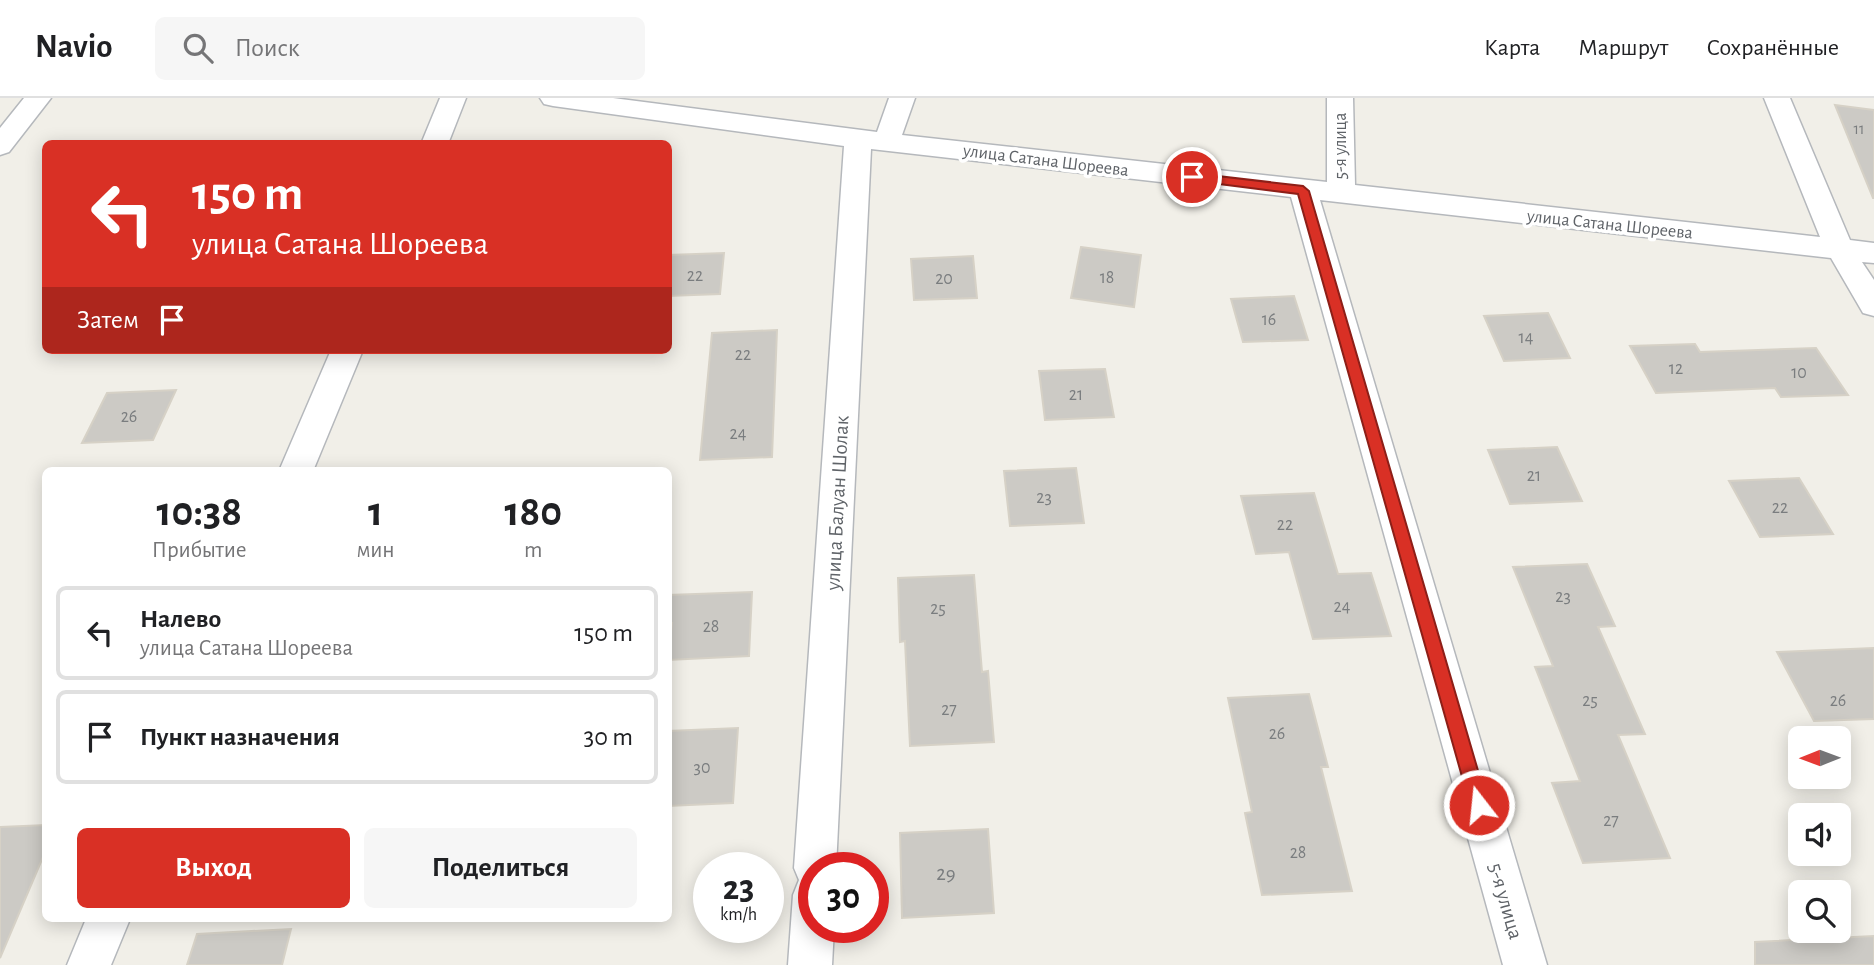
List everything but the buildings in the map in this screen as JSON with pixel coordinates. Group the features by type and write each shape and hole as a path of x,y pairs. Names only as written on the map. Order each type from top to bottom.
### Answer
{"street":[{"path":"0,146 38,98"},
{"path":"436,140 453,98"},
{"name":"улица Сатана Шореева","path":"553,98 872,140 1303,191 1874,253"},
{"name":"улица Балуан Шолак","path":"816,852 872,140 902,98"},
{"name":"5-я улица","path":"1340,98 1340,195"},
{"path":"1777,98 1839,248 1874,305"},
{"name":"5-я улица","path":"1303,191 1525,965"},
{"path":"298,467 345,354"},
{"path":"89,965 107,922"},
{"path":"810,965 811,943"}],"route":[{"path":"1192,177 1303,191 1479,805"}]}
